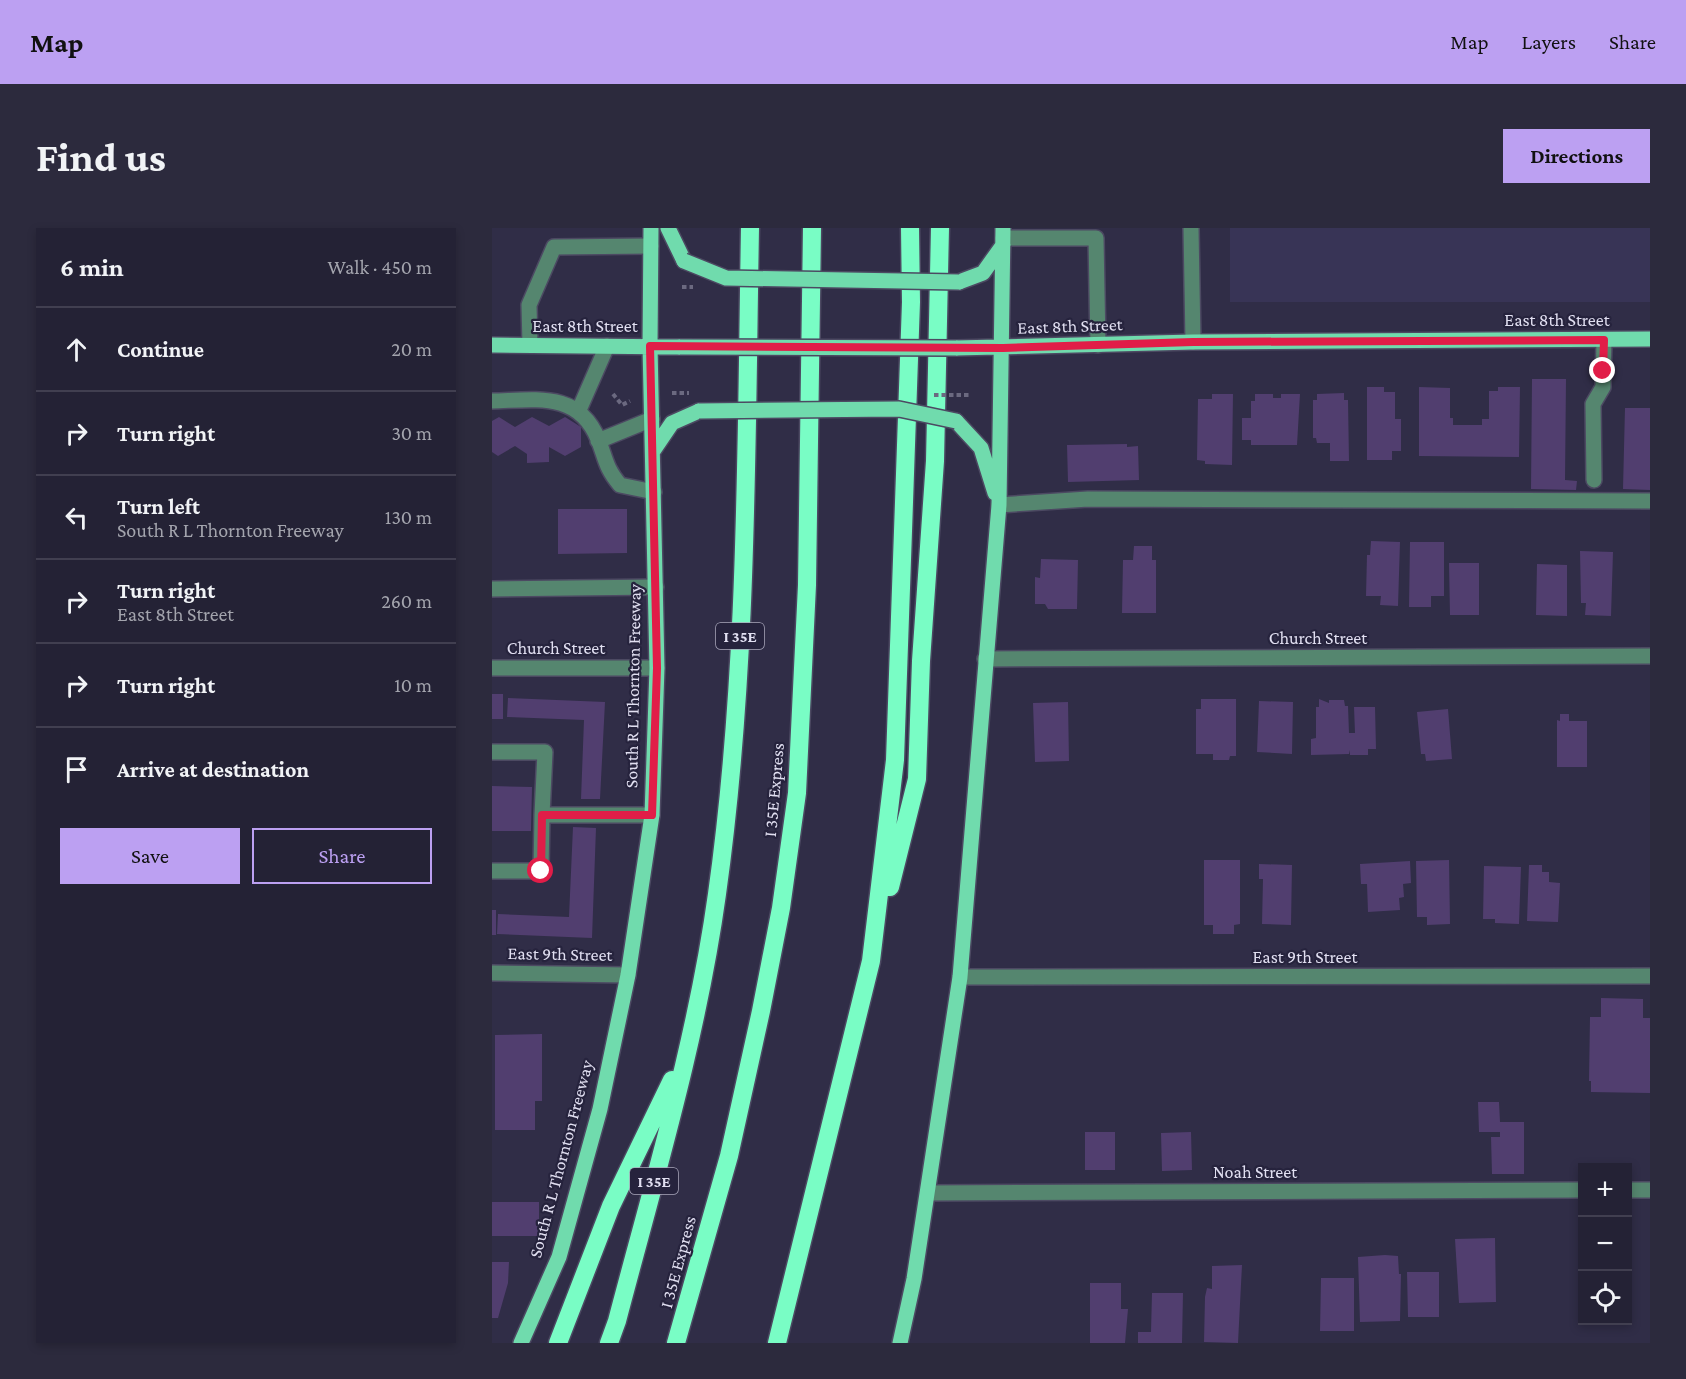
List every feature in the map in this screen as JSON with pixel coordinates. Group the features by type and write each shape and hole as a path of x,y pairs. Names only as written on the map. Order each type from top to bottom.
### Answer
{"highway":[{"name":"I 35E","path":"609,1343 617,1321 691,1041 717,895 734,742 745,566 750,228"},
{"name":"I 35E Express","path":"679,1336 729,1156 761,1011 781,908 797,793 807,585 812,228"},
{"path":"871,962 895,760 911,302 910,228"},
{"path":"777,1343 917,779 921,661 935,461 940,228"},
{"path":"558,1343 611,1206 691,1041"}],"main road":[{"name":"South R L Thornton Freeway","path":"521,1343 560,1257 600,1109 628,975 652,815 657,668 650,346 651,228"},
{"path":"668,228 684,261 726,278 959,282 983,273 1003,237"},
{"path":"900,1343 928,1193 960,977 999,505 1003,237"},
{"name":"East 8th Street","path":"492,345 1003,348 1193,342 1650,339"},
{"path":"653,451 672,423 699,411 899,409 956,421 981,448 999,505"}],"street":[{"path":"1191,228 1193,342"},
{"path":"1003,237 1038,233 1096,233 1098,345"},
{"path":"530,345 529,305 554,247 651,246"},
{"path":"1594,480 1593,404 1603,387 1604,340"},
{"path":"579,410 607,346"},
{"path":"492,401 543,400 564,403 579,410 588,420 598,441 604,463 620,485 654,492"},
{"path":"598,441 652,419"},
{"path":"999,505 1088,499 1650,501"},
{"path":"492,589 656,587"},
{"name":"Church Street","path":"985,659 1650,656"},
{"name":"Church Street","path":"492,668 657,668"},
{"path":"492,752 545,753 541,871 492,871"},
{"path":"542,815 652,815"},
{"name":"East 9th Street","path":"492,973 628,975"},
{"name":"East 9th Street","path":"960,977 1650,976"},
{"name":"Noah Street","path":"928,1193 1578,1190"},
{"path":"1632,1190 1650,1190"}],"path":[{"path":"614,394 622,405 630,401"}],"shaded area":[{"path":"1230,228 1650,228 1650,302 1230,302"}],"building":[{"path":"1532,379 1566,379 1565,480 1577,481 1576,490 1531,489"},
{"path":"1367,387 1384,387 1384,392 1395,392 1395,419 1401,419 1401,451 1392,451 1392,460 1367,460"},
{"path":"1419,387 1450,388 1450,418 1453,418 1453,425 1482,425 1482,419 1489,419 1489,391 1498,391 1498,387 1520,387 1519,457 1419,456"},
{"path":"1344,393 1344,400 1348,400 1349,461 1330,461 1330,443 1317,443 1316,438 1313,438 1313,400 1317,400 1317,394"},
{"path":"1212,394 1233,394 1232,465 1205,464 1205,461 1197,460 1198,399 1212,399"},
{"path":"1255,394 1273,394 1273,398 1281,398 1281,394 1300,394 1297,445 1251,445 1251,440 1242,440 1242,418 1251,418 1251,401 1255,401"},
{"path":"1625,408 1650,408 1650,490 1623,489"},
{"path":"499,417 515,427 532,417 549,426 565,417 581,427 581,447 565,456 549,447 549,462 527,463 527,454 515,446 498,456 492,452 492,421"},
{"path":"1127,444 1127,447 1138,446 1139,480 1068,482 1067,445"},
{"path":"558,509 627,509 627,553 558,554"},
{"path":"1371,541 1400,542 1398,606 1380,605 1381,596 1366,596 1367,555 1370,555"},
{"path":"1410,542 1444,542 1444,596 1431,596 1431,607 1409,607"},
{"path":"1134,546 1152,546 1152,560 1156,560 1156,613 1122,613 1123,560 1133,560"},
{"path":"1580,551 1613,552 1611,616 1585,615 1586,603 1581,603"},
{"path":"1041,559 1078,560 1077,609 1048,609 1045,604 1035,604 1035,577 1040,578"},
{"path":"1449,563 1479,563 1479,615 1450,615"},
{"path":"1537,564 1567,565 1567,616 1536,615"},
{"path":"492,694 503,694 503,719 492,719"},
{"path":"508,698 605,702 600,799 581,799 584,720 507,717"},
{"path":"1201,699 1236,699 1236,756 1230,756 1229,760 1213,760 1213,754 1196,754 1196,709 1201,709"},
{"path":"1319,699 1329,703 1329,700 1344,700 1345,706 1348,706 1349,733 1355,733 1354,707 1375,707 1376,749 1368,749 1368,755 1350,755 1350,750 1349,754 1311,755 1311,739 1316,738 1316,707 1319,707"},
{"path":"1259,701 1293,702 1292,754 1257,752"},
{"path":"1068,702 1069,761 1035,762 1033,703"},
{"path":"1448,709 1452,759 1426,761 1425,754 1421,754 1417,712"},
{"path":"1560,714 1569,714 1569,721 1587,721 1587,767 1557,767 1557,720 1560,721"},
{"path":"492,786 532,787 531,831 492,831"},
{"path":"573,827 596,828 592,938 497,934 498,914 569,917"},
{"path":"1204,860 1240,860 1240,924 1234,925 1234,934 1213,934 1213,925 1204,925"},
{"path":"1449,860 1450,924 1427,925 1427,917 1417,917 1416,861"},
{"path":"1410,861 1411,883 1403,884 1404,897 1399,898 1400,910 1368,912 1367,884 1361,884 1360,864"},
{"path":"1259,864 1292,865 1291,925 1262,924 1263,879 1259,879"},
{"path":"1529,865 1542,865 1542,872 1549,872 1549,882 1560,883 1558,922 1527,921"},
{"path":"1484,866 1521,867 1519,924 1495,923 1495,919 1483,919"},
{"path":"492,910 496,910 496,935 492,935"},
{"path":"1601,998 1643,999 1643,1018 1650,1018 1650,1093 1591,1092 1591,1081 1589,1081 1590,1017 1601,1017"},
{"path":"542,1034 542,1101 535,1101 535,1130 495,1130 495,1035"},
{"path":"1478,1102 1499,1102 1500,1122 1524,1122 1524,1174 1492,1174 1491,1137 1500,1137 1500,1132 1479,1132"},
{"path":"1085,1132 1115,1132 1115,1170 1085,1170"},
{"path":"1191,1132 1192,1170 1162,1171 1161,1133"},
{"path":"492,1202 539,1202 539,1236 492,1236"},
{"path":"1495,1238 1496,1302 1459,1303 1455,1239"},
{"path":"1398,1256 1399,1274 1401,1274 1400,1321 1360,1322 1358,1257"},
{"path":"492,1262 509,1262 508,1283 498,1318 492,1318"},
{"path":"1242,1265 1238,1343 1204,1342 1205,1297 1207,1288 1212,1289 1212,1266"},
{"path":"1407,1272 1439,1272 1439,1317 1408,1317"},
{"path":"1321,1278 1354,1278 1354,1331 1320,1331"},
{"path":"1090,1283 1121,1283 1121,1309 1128,1309 1125,1343 1090,1343"},
{"path":"1152,1293 1183,1293 1182,1343 1138,1343 1138,1332 1151,1332"}],"route":[{"path":"541,871 542,815 652,815 657,668 650,346 1003,348 1193,342 1604,340 1603,371"}]}
